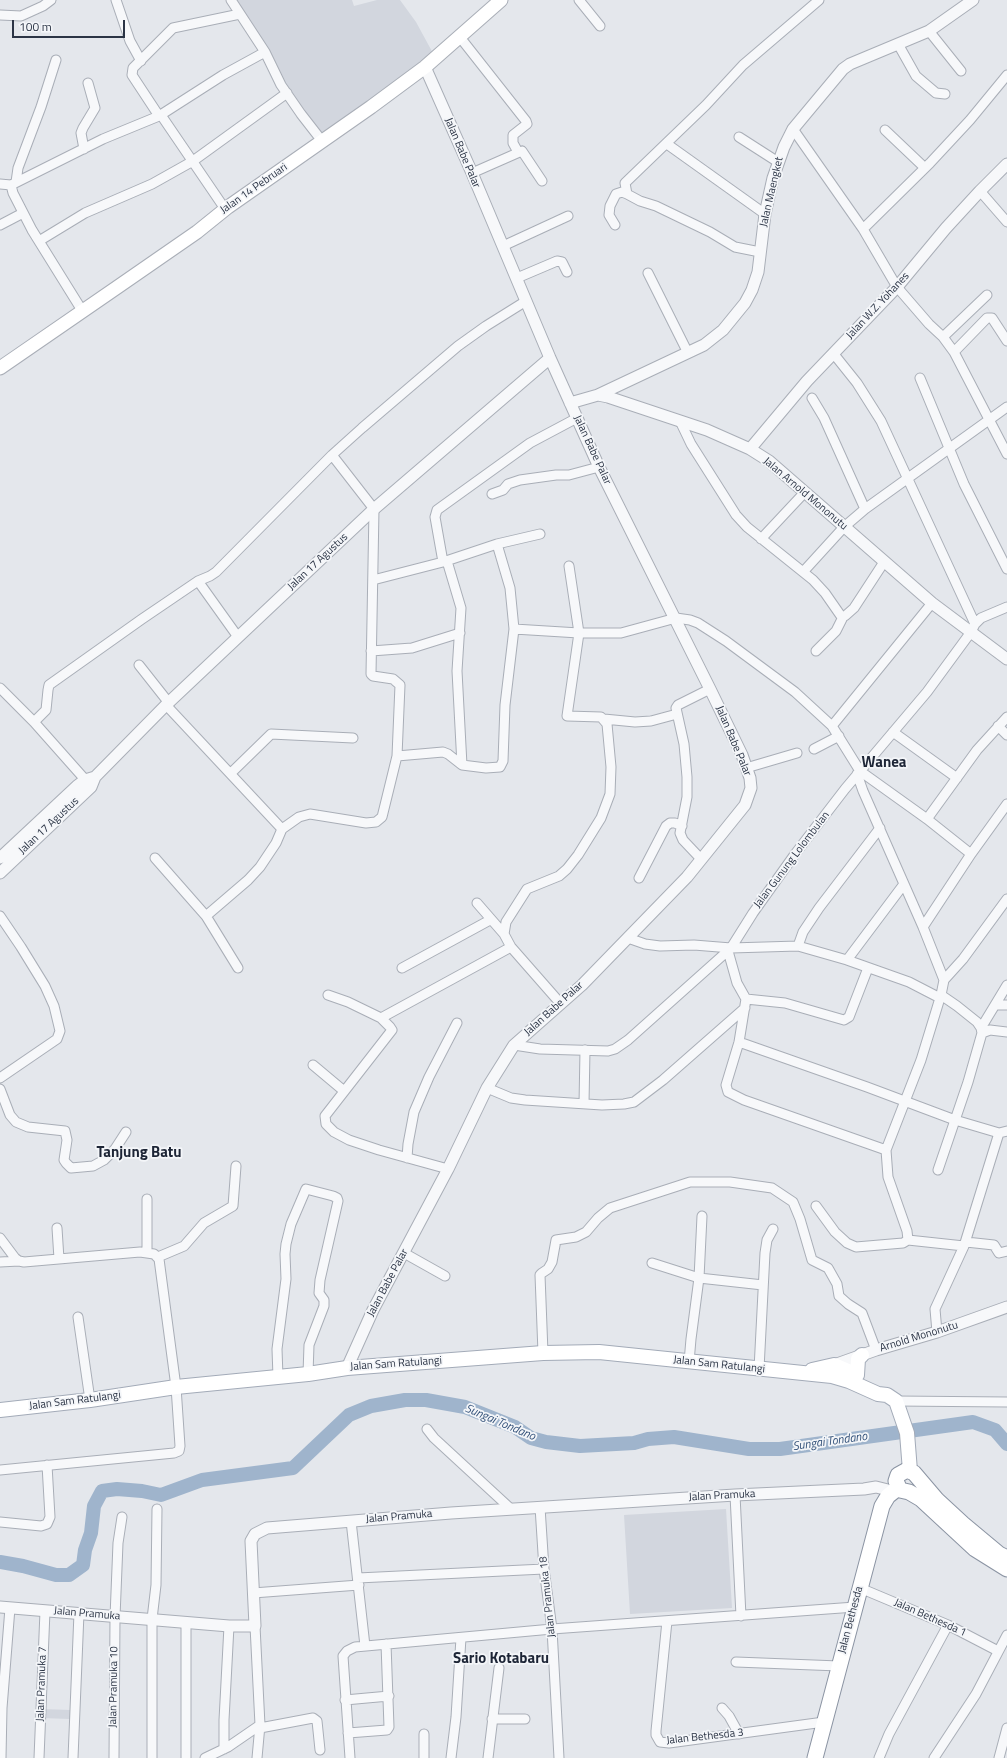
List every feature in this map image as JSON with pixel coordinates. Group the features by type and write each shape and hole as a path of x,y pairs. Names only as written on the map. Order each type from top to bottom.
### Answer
{"highway":[{"name":"Jalan Bethesda","path":"815,1758 882,1506 885,1500 900,1490 916,1486 913,1473"},
{"path":"913,1473 937,1500 962,1524 999,1554 1007,1558"},
{"path":"900,1490 930,1506 975,1549 1007,1569"}],"main road":[{"name":"Jalan 14 Pebruari","path":"1,365 83,312 425,67 501,0"},
{"name":"Jalan Sam Ratulangi","path":"0,1410 90,1400 176,1387 308,1374 347,1368 544,1353 599,1352 794,1373 832,1369 850,1381 878,1394 891,1398"},
{"path":"857,1375 858,1359 862,1355"},
{"path":"832,1369 857,1375 882,1387 891,1398 903,1422 908,1440 913,1473"}],"street":[{"path":"0,15 21,16 43,6 51,0"},
{"path":"116,0 130,41 141,61"},
{"path":"231,0 265,52 281,85 309,126 322,141"},
{"path":"579,0 600,26"},
{"path":"627,194 625,188 627,180 667,144 743,65 820,0"},
{"name":"Jalan Maengket","path":"598,396 704,345 723,330 745,303 756,282 765,214 778,162 784,147 793,129 846,67 928,31 973,0"},
{"path":"225,209 132,75 133,68 173,28 240,14"},
{"path":"928,31 960,71"},
{"path":"459,36 526,121 527,124 513,135 513,143 518,152"},
{"path":"898,44 916,76 936,93 945,94"},
{"path":"0,184 13,183 103,139 160,116 223,75 265,52"},
{"path":"56,60 41,107 13,183 13,193 39,241 83,312"},
{"name":"Jalan Babe Palar","path":"347,1368 373,1310 448,1169 487,1088 514,1045 561,1004 687,877 746,805 751,788 746,768 710,689 676,618 599,467 570,403 425,67"},
{"path":"863,229 925,168 970,120 1007,75"},
{"path":"84,149 81,133 95,108 88,83"},
{"path":"39,241 85,213 152,184 193,161 287,93"},
{"path":"793,129 863,229 897,287 929,324 943,337 954,352 1007,454"},
{"path":"886,130 925,168"},
{"path":"739,137 778,162"},
{"path":"667,144 765,214"},
{"path":"472,173 522,151 542,180"},
{"name":"Jalan W.Z. Yohanes","path":"750,449 807,381 897,287 946,228 980,190 1007,164"},
{"path":"980,190 1007,222"},
{"path":"615,225 609,215 610,206 616,194 622,192 710,232 735,247 760,252"},
{"path":"0,225 23,213"},
{"path":"503,246 568,216"},
{"path":"517,278 557,261 562,262 567,272"},
{"path":"648,273 688,353"},
{"path":"943,337 986,295"},
{"path":"34,722 46,710 50,685 142,619 198,581 216,572 332,455 453,350 486,326 526,301"},
{"path":"954,352 987,318 992,318 1007,341"},
{"path":"833,353 857,383 874,409 908,479 973,628 981,618 1007,607"},
{"name":"Jalan 17 Agustus","path":"0,873 168,704 374,509 550,358"},
{"path":"920,378 949,449 981,520 1007,569"},
{"name":"Jalan Arnold Mononutu","path":"570,403 598,396 620,401 707,430 750,449 769,461 932,603 973,628 1007,659"},
{"path":"812,398 824,418 865,509"},
{"path":"803,572 844,527 865,509 1007,407"},
{"path":"462,765 456,671 461,622 461,602 445,561 436,517 437,510 530,443 577,418"},
{"path":"680,421 690,444 728,505 747,527 803,572 825,593 843,617"},
{"path":"206,916 248,880 260,867 276,843 282,829 299,817 310,814 366,823 376,822 382,817 397,756 400,685 393,679 372,675 374,509 332,455"},
{"path":"492,494 503,490 508,484 520,480 556,475 569,475 599,467"},
{"path":"761,539 805,492"},
{"path":"374,580 445,561 497,544 540,534"},
{"path":"397,756 443,752 454,758 462,765 497,768 501,766 503,762 505,705 514,629 511,594 497,544"},
{"path":"816,651 836,631 843,617 854,608 884,562"},
{"path":"569,566 579,633 568,716 601,717 604,719 635,722 651,721 677,714"},
{"path":"198,581 238,637"},
{"path":"832,726 932,603"},
{"path":"514,629 579,633 621,633 676,618 690,620 698,623 726,641 783,682 832,726 859,773 863,791 923,927 944,980"},
{"name":"Jalan Gunung Lolombulan","path":"514,1045 540,1049 608,1051 615,1049 628,1040 729,949 795,854 859,773 927,692 973,628"},
{"path":"372,651 412,648 460,633"},
{"path":"139,665 168,704 282,829"},
{"path":"0,688 90,781"},
{"path":"701,859 683,840 680,833 687,797 687,777 684,744 677,714 677,706 710,689"},
{"path":"927,819 977,750 1007,717"},
{"path":"504,934 506,922 527,889 559,876 567,869 601,818 610,794 611,767 607,724 604,719"},
{"path":"998,726 1007,735"},
{"path":"894,732 957,778"},
{"path":"231,773 271,734 353,738"},
{"path":"814,749 839,736"},
{"path":"746,768 797,753"},
{"path":"859,773 927,819 971,854"},
{"name":"Jalan 17 Agustus","path":"0,858 28,832 90,781"},
{"path":"923,927 971,854 1007,804"},
{"path":"639,878 666,826 670,823 675,823 682,826"},
{"path":"798,946 804,932 819,908 880,828"},
{"path":"155,858 206,916 238,968"},
{"path":"847,960 904,884"},
{"path":"908,1240 907,1231 888,1177 886,1150 921,1060 944,980 963,959 1007,899"},
{"path":"477,903 490,920 504,934 511,947 561,1004"},
{"path":"0,916 45,986 54,1006 60,1031 57,1039 0,1078"},
{"path":"402,968 490,920"},
{"path":"628,938 646,944 660,946 694,945 729,949 798,946 847,960 909,982 940,997 962,1010 982,1031"},
{"path":"381,1018 511,947"},
{"path":"729,949 737,983 745,1003 739,1042 726,1085 728,1092 732,1095 886,1150"},
{"path":"487,1088 511,1098 613,1105 634,1102 663,1080 745,1003 785,1002 844,1020 849,1017 868,968"},
{"path":"938,1170 956,1120 982,1031 1007,985"},
{"path":"328,994 381,1018 390,1027 391,1032 325,1116 324,1121 328,1128 348,1140 448,1169"},
{"path":"995,1005 1007,1005"},
{"path":"407,1158 414,1112 432,1071 458,1023"},
{"path":"982,1031 990,1030 1007,1032"},
{"path":"739,1042 905,1100 956,1120 1003,1132 965,1244 936,1309 937,1332"},
{"path":"584,1104 585,1050"},
{"path":"313,1065 344,1091"},
{"path":"0,1089 10,1114 16,1122 28,1127 64,1131 66,1140 64,1160 72,1168 93,1166 104,1160 115,1149 126,1132"},
{"path":"158,1257 184,1246 204,1223 233,1206 236,1166"},
{"path":"544,1353 540,1275 548,1270 552,1262 557,1239 576,1237 586,1232 598,1218 610,1208 690,1182 730,1182 772,1188 793,1202 800,1219 812,1260 828,1268 838,1284 839,1296 862,1313 876,1350"},
{"path":"278,1377 277,1349 286,1279 286,1244 291,1224 306,1189 333,1196 337,1198 338,1201 320,1280 318,1293 324,1300 324,1306 309,1345 308,1374"},
{"path":"147,1199 147,1252"},
{"path":"816,1206 835,1232 851,1246 860,1248 903,1244 908,1240 994,1245 999,1253 1007,1251"},
{"path":"689,1362 699,1278 702,1216"},
{"path":"57,1228 58,1259"},
{"path":"759,1369 763,1285 767,1240 773,1229"},
{"path":"0,1238 19,1261"},
{"path":"0,1262 147,1252 158,1257 160,1260 176,1387 180,1446 178,1452 0,1470"},
{"path":"404,1253 445,1276"},
{"path":"652,1263 699,1278 763,1285"},
{"name":"Arnold Mononutu","path":"832,1369 876,1350 937,1332 1007,1307"},
{"path":"78,1317 90,1400"},
{"path":"891,1398 1007,1402"},
{"path":"427,1429 434,1438 511,1509"},
{"path":"0,1522 41,1526 47,1524 50,1517 47,1465"},
{"name":"Jalan Pramuka","path":"5,1608 229,1626 255,1626 251,1542 253,1537 259,1532 275,1527 511,1509 735,1495 864,1490 876,1487 900,1490"},
{"path":"735,1495 741,1616"},
{"name":"Jalan Pramuka 18","path":"540,1507 544,1568 552,1629 559,1758"},
{"path":"152,1758 152,1619 156,1585 157,1509"},
{"name":"Jalan Pramuka 10","path":"114,1758 115,1617 118,1543 122,1518"},
{"path":"351,1521 365,1646"},
{"path":"253,1593 358,1581 544,1568"},
{"name":"Jalan Bethesda 1","path":"860,1588 948,1625 998,1651"},
{"path":"350,1758 343,1661 344,1653 355,1647 552,1629 855,1607"},
{"path":"1,1758 5,1663 5,1608"},
{"name":"Jalan Pramuka 7","path":"39,1758 44,1611"},
{"path":"73,1758 79,1613"},
{"name":"Jalan Bethesda 3","path":"667,1621 656,1731 658,1739 664,1743 824,1722"},
{"path":"186,1622 186,1758"},
{"path":"879,1758 889,1734 948,1625"},
{"path":"224,1749 229,1626"},
{"path":"255,1626 260,1727 257,1758"},
{"path":"934,1758 976,1694 1007,1635"},
{"path":"451,1758 456,1717 461,1638"},
{"path":"348,1733 388,1729 390,1722 386,1644"},
{"path":"736,1662 839,1666"},
{"path":"488,1758 499,1668"},
{"path":"345,1700 389,1696"},
{"path":"722,1708 729,1716 739,1734"},
{"path":"205,1758 224,1749 260,1727 313,1718 317,1721 320,1750"},
{"path":"492,1719 525,1719"},
{"path":"999,1758 1007,1728"},
{"path":"424,1734 424,1758"}],"shaded area":[{"path":"233,0 352,0 354,6 377,0 400,0 416,22 434,55 320,135"},
{"path":"726,1509 732,1608 630,1614 624,1515"},
{"path":"41,1709 71,1710 70,1719 41,1718"}],"waterway":[{"name":"Sungai Tondano","path":"0,1562 23,1566 56,1575 69,1575 83,1565 85,1550 91,1533 94,1506 102,1491 117,1489 142,1491 161,1495 202,1480 293,1468 349,1415 371,1406 405,1400 426,1400 465,1407 515,1427 531,1438 546,1442 580,1446 634,1443 648,1439 674,1437 749,1449 780,1449 973,1422 995,1430 1007,1444"}],"district":[{"name":"Wanea","path":"884,763"},
{"name":"Tanjung Batu","path":"139,1153"},
{"name":"Sario Kotabaru","path":"501,1659"}]}
